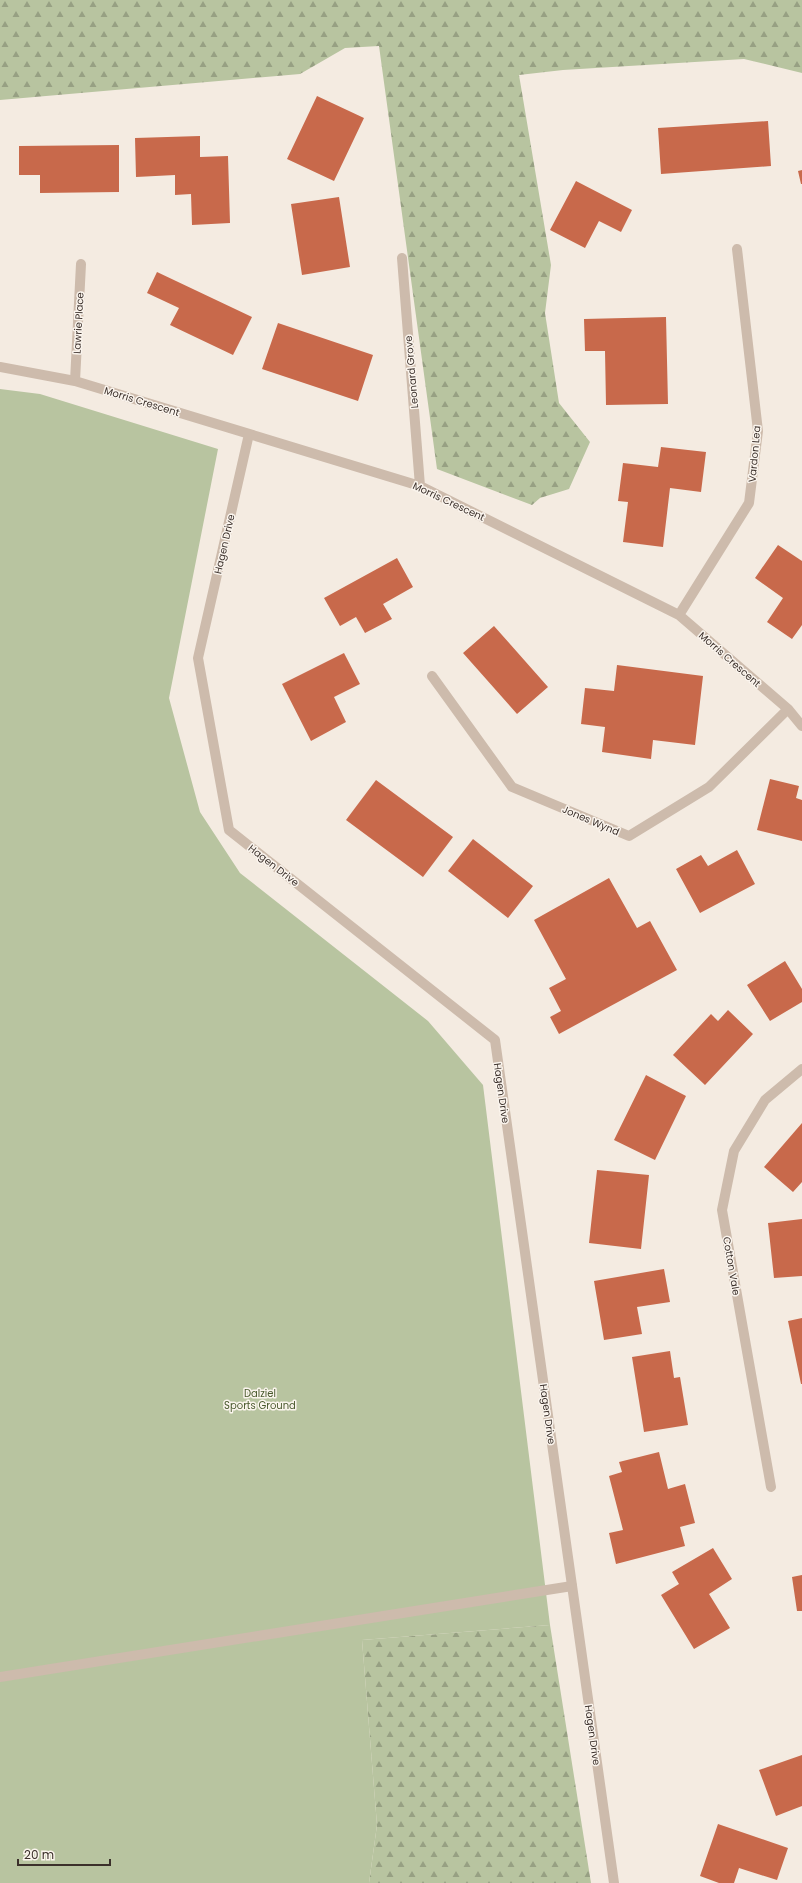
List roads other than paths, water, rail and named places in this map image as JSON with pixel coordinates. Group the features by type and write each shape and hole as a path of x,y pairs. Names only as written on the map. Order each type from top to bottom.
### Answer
{"street":[{"name":"Vardon Lea","path":"679,615 749,503 758,431 737,249"},
{"name":"Leonard Grove","path":"402,258 420,486"},
{"name":"Lawrie Place","path":"75,381 81,264"},
{"name":"Morris Crescent","path":"0,367 75,381 420,486 679,615 788,709 802,726"},
{"name":"Hagen Drive","path":"249,434 198,658 229,830 495,1040 614,1883"},
{"name":"Jones Wynd","path":"432,676 512,787 629,836 709,787 788,709"},
{"name":"Cotton Vale","path":"771,1487 722,1210 734,1151 765,1100 802,1069"},
{"path":"0,1677 572,1586"}],"park label":[{"name":"Dalziel Sports Ground","path":"260,1398"}]}
